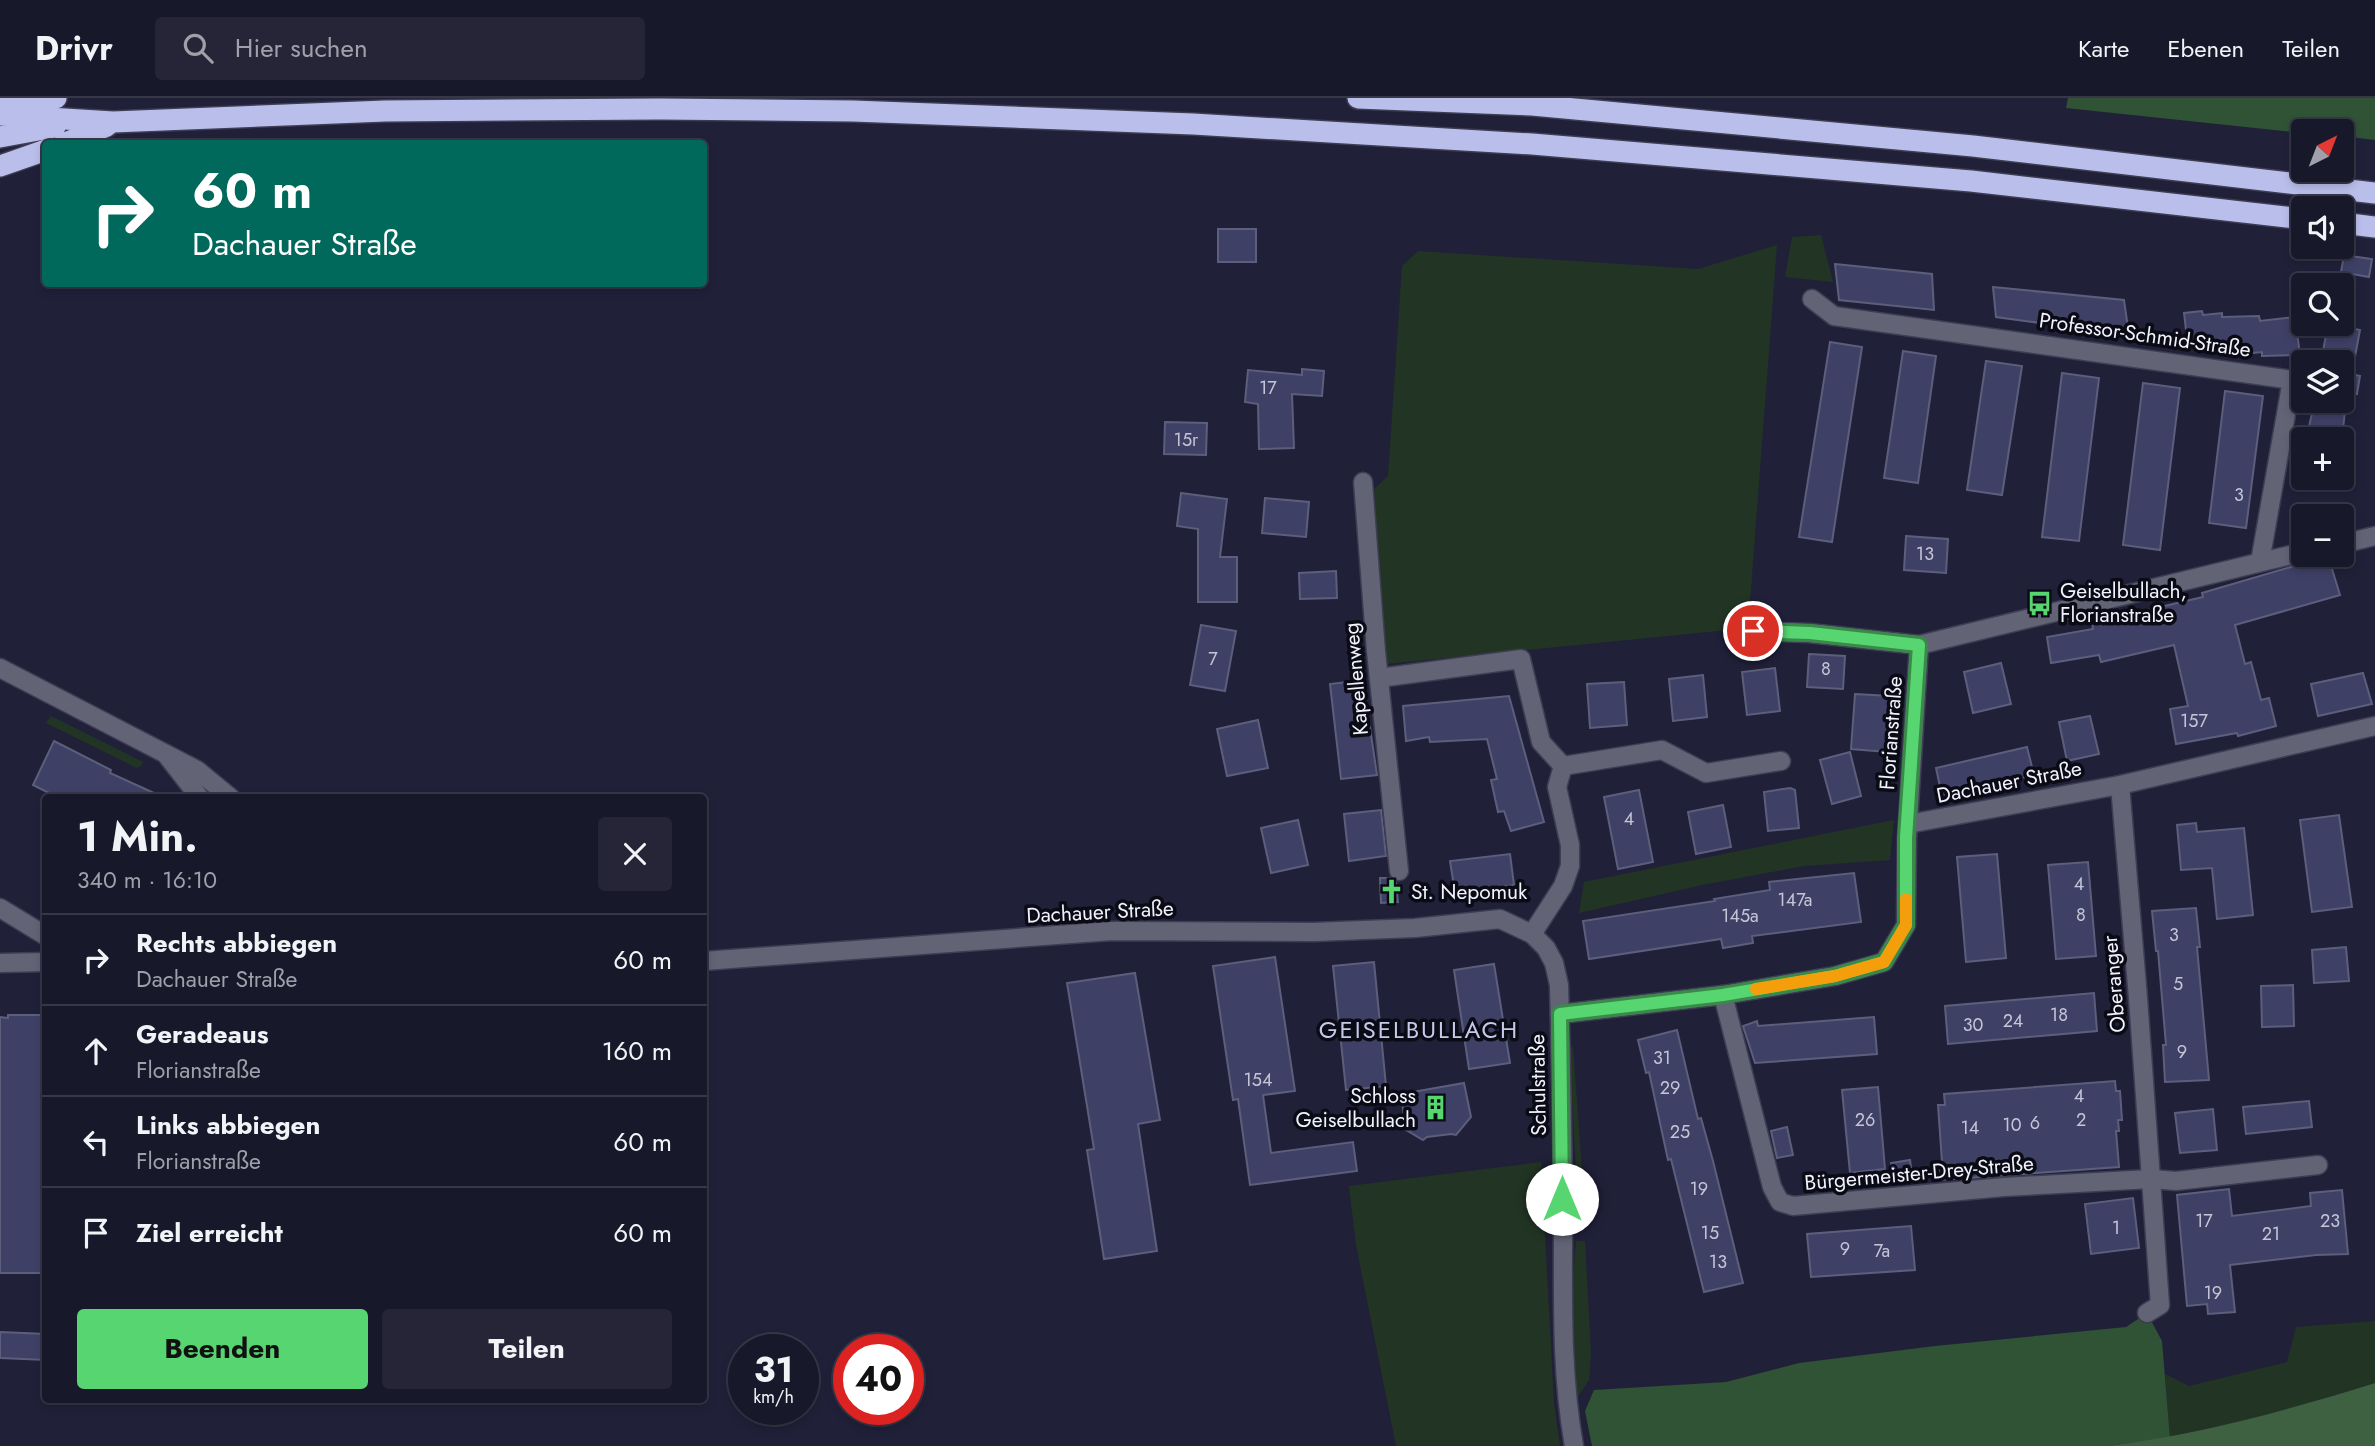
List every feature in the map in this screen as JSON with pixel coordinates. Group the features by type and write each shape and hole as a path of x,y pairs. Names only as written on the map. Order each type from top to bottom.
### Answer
{"highway":[{"path":"0,108 56,98"},
{"path":"1358,98 1532,104 1973,146 2375,193"},
{"path":"0,115 113,122 385,111 659,109 852,111 1193,124 1532,144 1957,179 2291,218"},
{"path":"0,137 82,121"},
{"path":"72,140 113,122"},
{"path":"0,166 42,151"},
{"path":"2354,224 2375,227"}],"street":[{"name":"Professor-Schmid-Straße","path":"1812,299 1834,316 2292,380 2260,562"},
{"name":"Kapellenweg","path":"1363,482 1379,678 1399,871"},
{"path":"2354,541 2375,536"},
{"path":"1753,631 1810,633 1919,645 2291,555"},
{"name":"Florianstraße","path":"1908,824 1919,645"},
{"path":"1379,678 1521,659 1541,742 1563,766"},
{"path":"0,668 197,770 227,794"},
{"name":"Dachauer Straße","path":"1908,824 2120,785 2375,726"},
{"path":"1563,766 1662,750 1706,773 1781,761"},
{"path":"167,754 197,794"},
{"path":"1532,934 1563,887 1570,866 1570,845 1557,787 1563,766"},
{"name":"Oberanger","path":"2120,785 2160,1305 2147,1313"},
{"path":"1560,1014 1723,995 1835,976 1884,962 1906,925 1908,824"},
{"path":"0,908 42,934"},
{"name":"Dachauer Straße","path":"707,961 1112,931 1327,932 1415,928 1500,919"},
{"name":"Schulstraße","path":"1500,919 1532,934 1546,948 1554,963 1559,985 1563,1337 1568,1415 1574,1446"},
{"path":"0,964 42,962"},
{"name":"Bürgermeister-Drey-Straße","path":"1723,995 1772,1187 1780,1202 1793,1206 2004,1187 2151,1179"},
{"path":"2151,1179 2176,1181 2318,1165"}],"shaded area":[{"path":"2068,98 2375,98 2375,140 2354,137 2354,119 2291,119 2291,132 2066,108"},
{"path":"1821,235 1833,282 1785,277 1792,237"},
{"path":"1777,245 1748,628 1385,664 1370,493 1388,476 1402,266 1418,251 1698,269"},
{"path":"51,716 143,762 142,765 137,768 46,723"},
{"path":"1894,820 1890,860 1804,866 1702,885 1579,913 1584,882"},
{"path":"1573,1047 1583,1186 1577,1186 1569,1048"},
{"path":"1541,1162 1554,1403 1560,1446 1396,1446 1356,1245 1349,1186"},
{"path":"1576,1241 1585,1241 1591,1354 1589,1380 1577,1398 1573,1320"},
{"path":"2147,1313 2162,1341 2170,1438 2108,1446 1592,1446 1585,1411 1594,1390 1726,1382 1799,1363 2126,1327"},
{"path":"2375,1321 2375,1383 2275,1414 2170,1438 2165,1374 2189,1386 2287,1362 2296,1327"},
{"path":"2375,1383 2375,1446 2108,1446 2177,1435 2243,1420"}],"building":[{"path":"1218,229 1256,229 1256,262 1218,262"},
{"path":"2354,256 2372,259 2369,277 2341,272 2343,259 2354,259"},
{"path":"1835,264 1932,274 1934,310 1839,300"},
{"path":"1993,287 2124,300 2129,335 1996,317"},
{"path":"2202,311 2203,315 2222,313 2222,317 2259,316 2260,321 2291,317 2291,336 2298,336 2299,350 2291,350 2291,355 2262,356 2262,352 2244,354 2243,349 2225,351 2225,346 2206,349 2206,345 2188,347 2184,313"},
{"path":"2354,329 2360,330 2354,362 2354,350 2323,350 2326,336 2354,336"},
{"path":"1830,342 1862,347 1832,542 1799,537"},
{"path":"1903,351 1936,356 1918,483 1884,478"},
{"path":"1986,361 2022,366 2002,495 1967,490"},
{"path":"1302,369 1324,371 1322,396 1292,394 1294,448 1259,449 1258,404 1245,402 1248,370 1302,375"},
{"path":"2062,373 2099,378 2079,541 2042,537"},
{"path":"2354,375 2360,376 2357,394 2354,393"},
{"path":"2143,383 2180,388 2160,550 2123,545"},
{"path":"2225,391 2263,396 2246,528 2209,523"},
{"path":"2312,413 2345,413 2343,427 2309,427"},
{"path":"1165,422 1207,423 1206,455 1164,454"},
{"path":"1181,493 1227,499 1220,557 1237,557 1237,602 1198,602 1198,529 1177,526"},
{"path":"1265,498 1309,502 1306,537 1262,533"},
{"path":"1906,536 1948,539 1946,573 1904,570"},
{"path":"2291,567 2331,567 2340,595 2235,625 2245,664 2251,662 2261,700 2269,698 2276,726 2238,736 2237,733 2176,744 2170,709 2188,706 2174,645 2101,662 2099,655 2051,663 2047,637 2093,629 2092,623 2203,597 2202,593"},
{"path":"1336,571 1337,598 1300,599 1299,573"},
{"path":"1201,625 1236,631 1225,691 1190,685"},
{"path":"1809,654 1845,656 1843,689 1807,687"},
{"path":"2001,663 2011,704 1973,713 1964,672"},
{"path":"1775,668 1780,711 1747,715 1742,672"},
{"path":"2363,673 2372,704 2318,716 2311,684"},
{"path":"1703,675 1707,717 1673,721 1669,679"},
{"path":"1363,680 1377,775 1341,779 1330,684"},
{"path":"1624,682 1627,725 1590,728 1587,684"},
{"path":"1855,694 1890,696 1887,752 1851,749"},
{"path":"1509,696 1544,822 1511,831 1504,811 1498,812 1491,780 1497,779 1487,739 1430,742 1429,737 1406,741 1403,706"},
{"path":"2090,716 2099,754 2067,761 2059,722"},
{"path":"1258,720 1268,768 1227,776 1217,729"},
{"path":"54,741 111,770 110,773 156,794 51,794 33,785"},
{"path":"2027,747 2034,775 1942,796 1936,768"},
{"path":"1850,752 1861,796 1832,804 1820,760"},
{"path":"1790,788 1795,790 1799,828 1768,831 1764,792"},
{"path":"1639,790 1653,862 1618,869 1604,797"},
{"path":"1723,805 1731,847 1696,854 1688,812"},
{"path":"1381,810 1386,856 1349,861 1344,814"},
{"path":"2339,815 2352,907 2312,912 2300,820"},
{"path":"1298,820 1308,865 1271,873 1261,828"},
{"path":"2196,823 2197,832 2244,828 2253,915 2217,919 2212,868 2181,870 2177,825"},
{"path":"1510,854 1514,885 1455,893 1450,861"},
{"path":"1997,854 2006,958 1966,962 1957,857"},
{"path":"2088,862 2096,956 2056,959 2048,865"},
{"path":"1854,873 1861,922 1752,936 1753,943 1723,948 1721,939 1589,959 1583,921 1770,890 1769,882"},
{"path":"1380,878 1391,878 1396,882 1398,902 1381,903"},
{"path":"2196,908 2209,1080 2165,1082 2163,1045 2166,1045 2152,911"},
{"path":"2346,947 2349,981 2314,983 2312,950"},
{"path":"1275,957 1295,1091 1263,1095 1271,1153 1353,1142 1357,1171 1250,1185 1238,1099 1233,1100 1213,966"},
{"path":"1374,962 1386,1086 1346,1090 1333,966"},
{"path":"1494,964 1510,1063 1469,1069 1454,970"},
{"path":"1135,973 1160,1120 1138,1124 1157,1251 1104,1259 1087,1150 1094,1149 1067,983"},
{"path":"2293,985 2294,1026 2262,1027 2261,986"},
{"path":"2094,993 2097,1031 1948,1044 1945,1006"},
{"path":"8,1015 42,1015 42,1273 0,1273 0,1017 8,1018"},
{"path":"1874,1017 1877,1054 1755,1063 1743,1026 1757,1021 1758,1026"},
{"path":"1677,1030 1698,1119 1701,1118 1713,1161 1743,1283 1704,1292 1671,1159 1668,1160 1649,1072 1646,1073 1638,1040"},
{"path":"2115,1081 2116,1091 2120,1091 2122,1120 2118,1120 2119,1131 2116,1131 2119,1167 1941,1180 1938,1105 1945,1105 1944,1094"},
{"name":"Schloss Geiselbullach","path":"1464,1083 1471,1117 1456,1135 1427,1137 1423,1140 1406,1130 1401,1094"},
{"path":"1878,1087 1885,1169 1850,1173 1842,1090"},
{"path":"2309,1101 2312,1127 2246,1134 2243,1107"},
{"path":"2213,1109 2217,1150 2180,1153 2175,1113"},
{"path":"1787,1127 1793,1155 1777,1158 1771,1131"},
{"path":"1910,1160 1913,1182 1894,1184 1891,1163"},
{"path":"2229,1189 2232,1216 2311,1206 2310,1193 2342,1190 2348,1254 2230,1265 2235,1312 2208,1314 2207,1304 2187,1306 2177,1195"},
{"path":"2133,1198 2139,1248 2091,1254 2085,1204"},
{"path":"1911,1226 1915,1270 1811,1277 1807,1234"},
{"path":"0,1332 42,1334 42,1360 0,1358"}],"slow traffic":[{"path":"1756,989 1835,976 1884,962 1906,925 1906,899"}],"place":[{"name":"Geiselbullach, Florianstraße","path":"2040,603"},
{"name":"St. Nepomuk","path":"1391,892"},
{"name":"Schloss Geiselbullach","path":"1436,1108"}],"district":[{"name":"GEISELBULLACH","path":"1419,1030"}],"route":[{"path":"1562,1199 1560,1014 1723,995 1835,976 1884,962 1906,925 1906,838 1919,645 1810,633 1753,631"}]}
